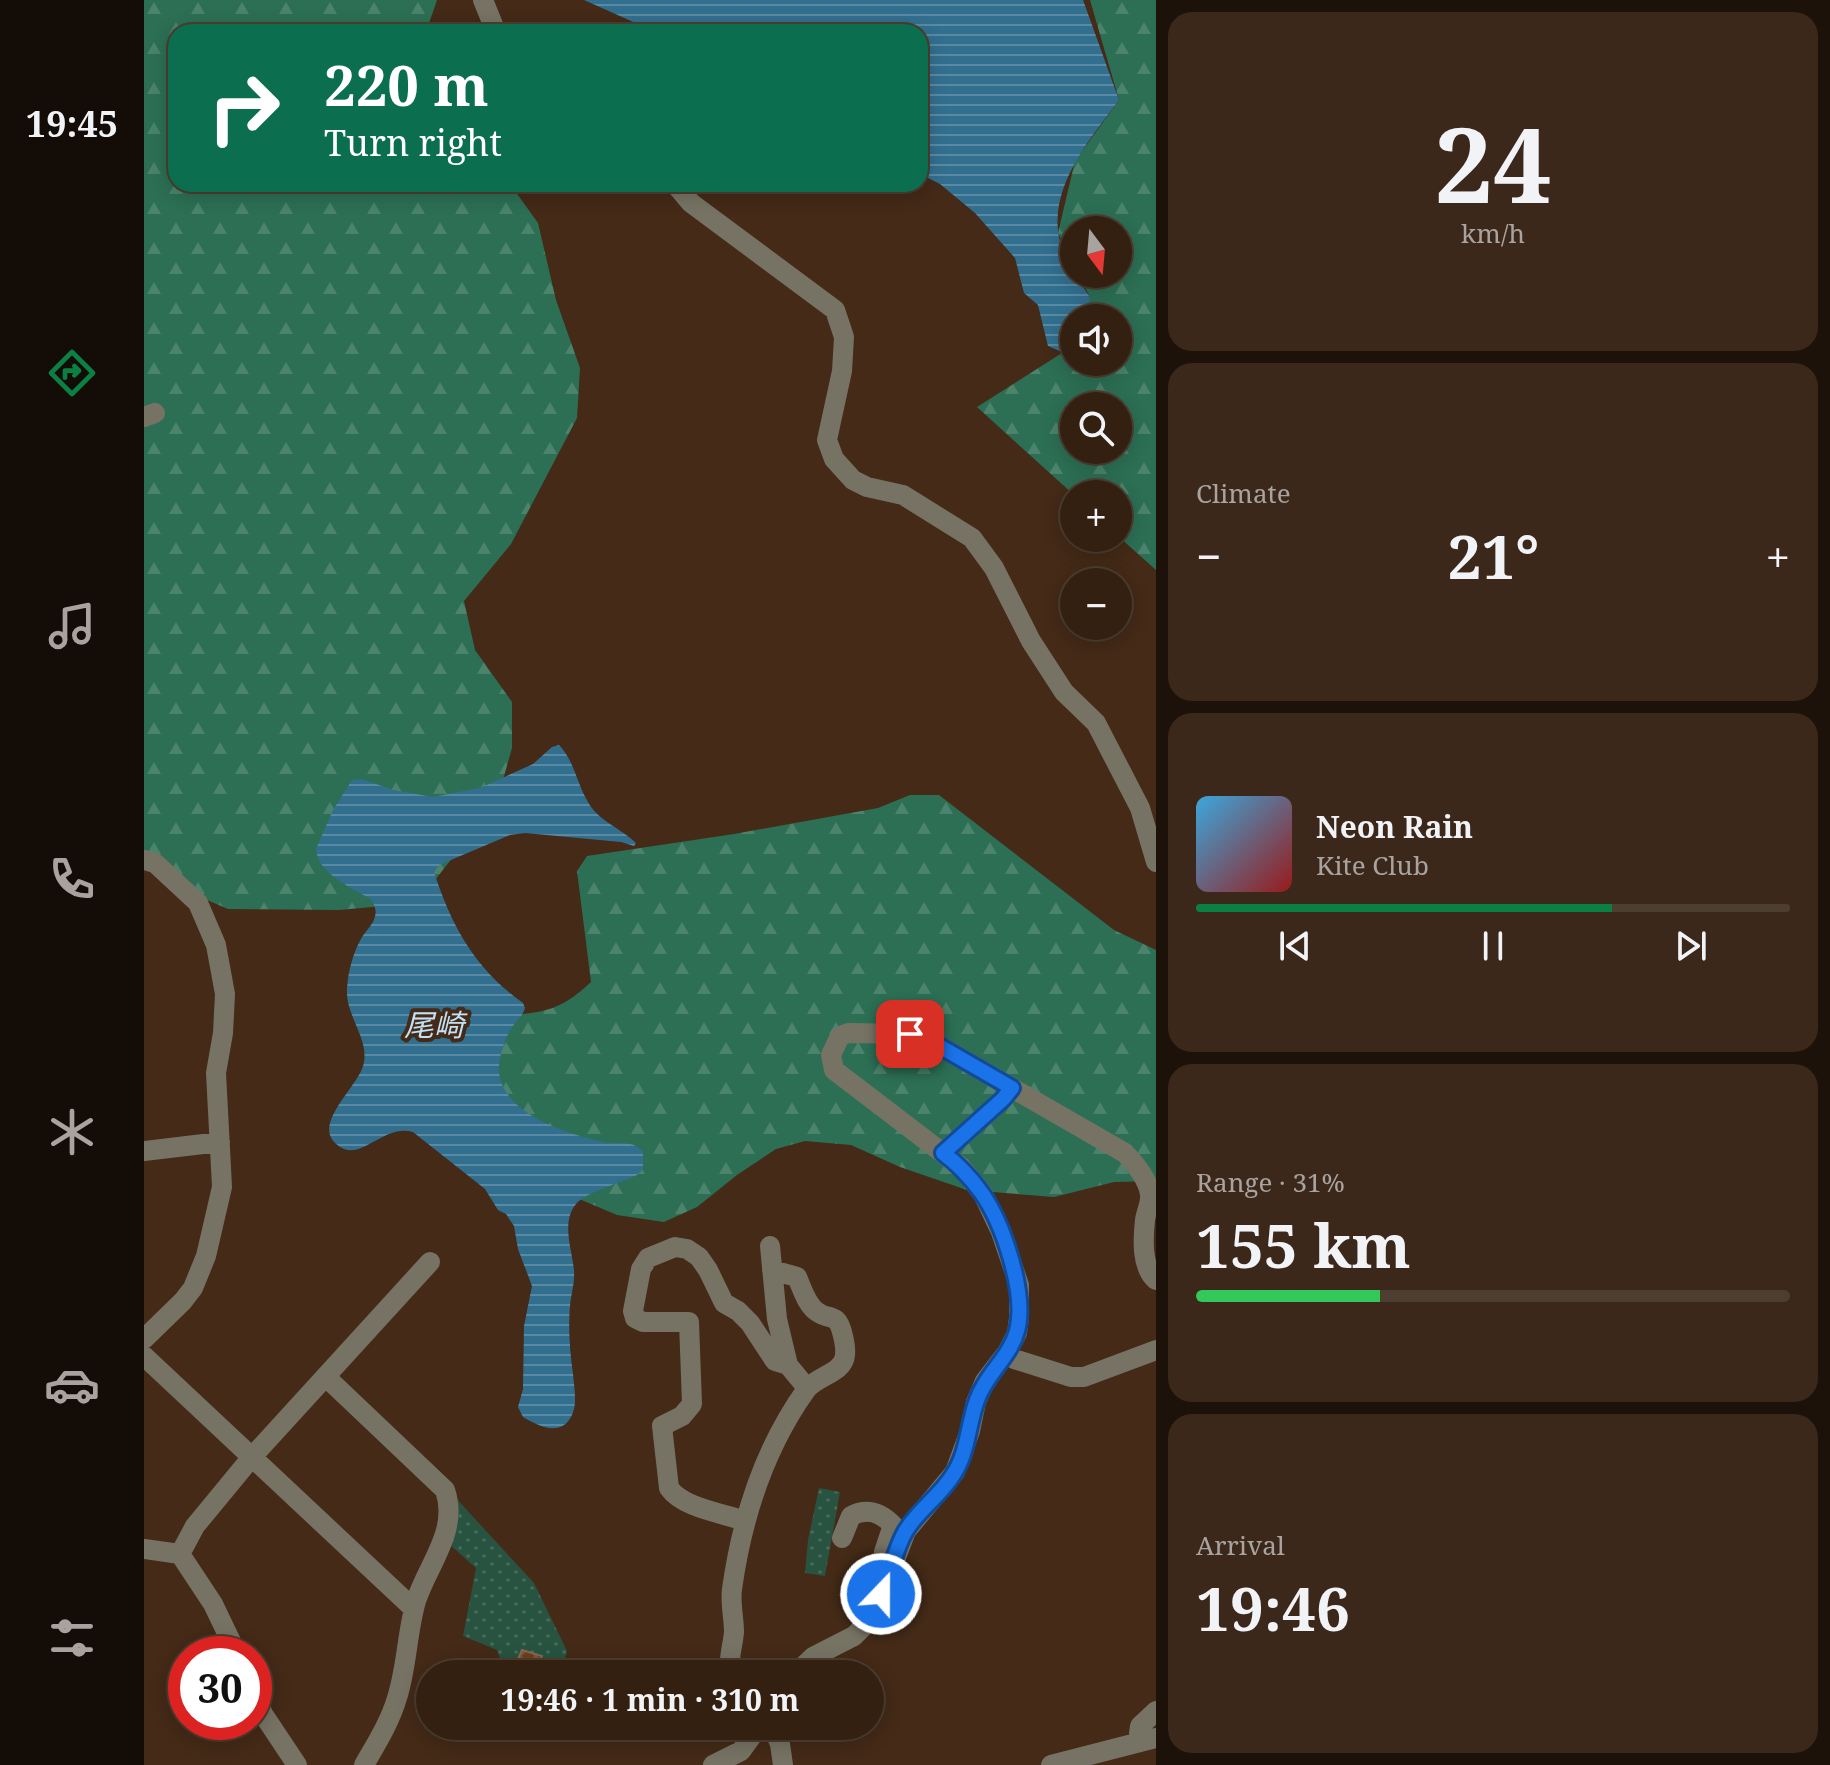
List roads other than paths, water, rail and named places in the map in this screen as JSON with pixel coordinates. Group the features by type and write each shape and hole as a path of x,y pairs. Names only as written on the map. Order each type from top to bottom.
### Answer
{"street":[{"path":"483,0 493,24"},
{"path":"682,192 691,203 835,310 844,337 842,371 827,440 834,459 853,480 867,487 903,495 972,538 994,568 1031,641 1064,692 1096,723 1140,808 1156,862"},
{"path":"144,860 155,863 198,903 216,945 225,994 223,1033 216,1073 222,1187 206,1256 188,1295 144,1353 251,1458 414,1609"},
{"path":"810,1660 854,1636 866,1624 906,1531 955,1472 980,1392 1017,1333 1019,1285 1001,1232 983,1194 961,1167 834,1070 831,1055 840,1036 848,1033 910,1034 934,1043 1125,1153 1134,1162 1151,1197 1145,1226 1146,1264 1156,1280"},
{"path":"943,1153 1012,1088"},
{"path":"144,1151 220,1142"},
{"path":"770,1246 777,1319 788,1365 807,1388"},
{"path":"745,1521 686,1502 669,1488 662,1426 682,1416 692,1404 689,1322 643,1322 635,1318 633,1311 641,1269 648,1258 675,1247 687,1249 699,1257 724,1303 750,1323 775,1361 788,1365"},
{"path":"180,1554 195,1526 251,1458 430,1262"},
{"path":"730,1660 734,1635 731,1592 745,1521 766,1459 807,1388 817,1378 837,1369 843,1363 845,1354 835,1318 818,1313 797,1277 772,1270"},
{"path":"1008,1351 1014,1359 1071,1377 1084,1377 1156,1350"},
{"path":"326,1377 445,1490 448,1501 444,1539 414,1609 398,1698 364,1765"},
{"path":"842,1538 851,1516 857,1513 875,1512 893,1525 876,1575 881,1594"},
{"path":"144,1549 180,1554 213,1604 228,1636"},
{"path":"1051,1765 1147,1740 1140,1726 1156,1711"},
{"path":"272,1728 297,1765"},
{"path":"713,1765 741,1751 749,1740"},
{"path":"778,1740 783,1765"}],"water":[{"path":"584,0 1083,0 1119,100 1080,155 1061,195 1058,217 1060,288 1084,288 1090,297 1089,304 1060,304 1060,351 1048,346 1038,305 1024,293 1015,258 975,213 928,178 928,24 638,24"},
{"name":"尾崎","path":"559,745 592,808 636,843 634,846 621,842 525,833 510,835 439,865 434,872 457,929 467,945 491,976 525,1008 509,1033 500,1057 502,1084 510,1098 538,1119 555,1127 603,1142 630,1144 643,1152 643,1169 637,1175 580,1200 569,1219 574,1275 569,1332 575,1402 566,1423 561,1427 548,1428 523,1417 518,1407 523,1389 524,1326 532,1286 518,1249 514,1226 506,1214 498,1210 485,1189 413,1132 394,1132 352,1150 344,1149 333,1141 329,1131 331,1120 359,1075 365,1056 347,999 347,989 354,956 376,912 371,899 322,866 316,849 333,810 352,780 362,779 393,790 433,797 480,788 533,764 552,747"}]}
